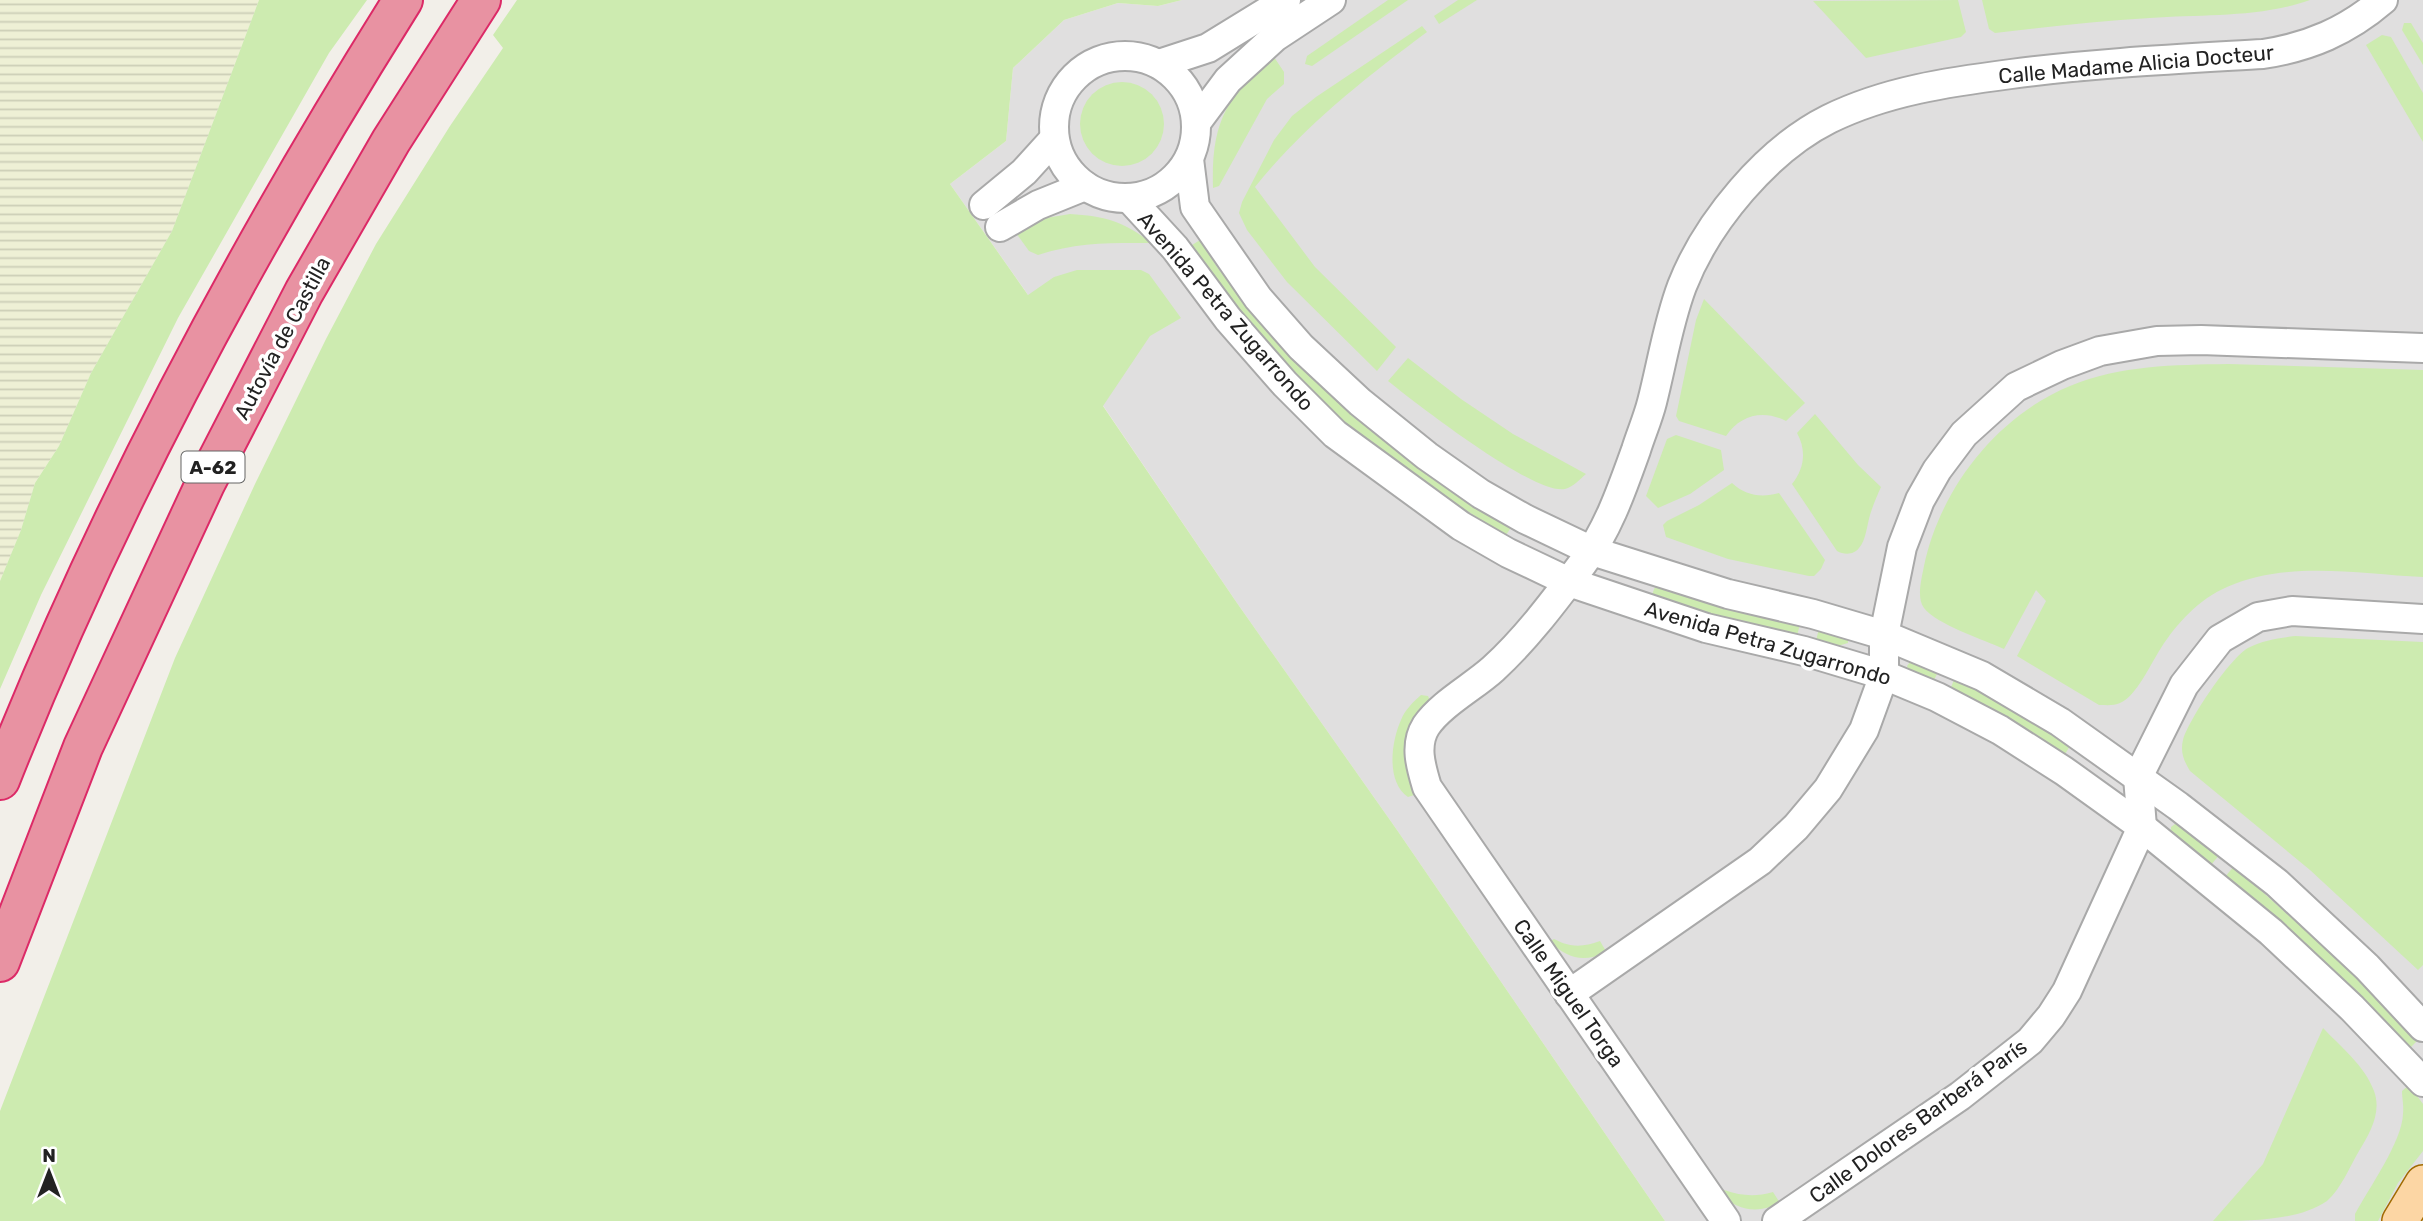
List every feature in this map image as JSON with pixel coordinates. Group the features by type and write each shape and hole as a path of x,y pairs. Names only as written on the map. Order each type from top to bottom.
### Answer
{"highway":[{"name":"A-62","path":"0,780 79,596 152,440 249,255 340,100 404,0"},
{"name":"Autovía de Castilla","path":"0,962 83,747 205,484 331,245 391,141 481,0"}],"main road":[{"path":"2400,1221 2423,1183"}],"street":[{"path":"1159,64 1208,48 1286,0"},
{"path":"1196,123 1228,80 1275,37 1331,0"},
{"name":"Calle Madame Alicia Docteur","path":"1419,762 1420,742 1426,727 1441,711 1494,668 1530,631 1592,551 1618,498 1651,406 1671,320 1683,284 1714,225 1750,180 1796,140 1825,121 1854,108 1917,88 2087,64 2286,51 2337,32 2364,16 2383,0"},
{"path":"1133,56 1159,64 1178,79 1191,99 1196,123 1196,135 1189,159 1164,187 1129,198 1106,196 1085,186 1070,173 1060,157 1054,139 1055,113 1064,88 1083,69 1107,57 1133,56"},
{"path":"984,205 1024,172 1054,139"},
{"name":"Avenida Petra Zugarrondo","path":"1189,159 1195,207 1258,298 1301,346 1360,402 1427,456 1481,494 1525,519 1592,551 1728,594 1813,614 1884,635 1982,676 2060,722 2138,777 2277,883 2367,967 2423,1027"},
{"path":"1000,227 1038,205 1085,186"},
{"name":"Avenida Petra Zugarrondo","path":"1129,198 1175,248 1228,319 1285,384 1335,434 1461,526 1569,582 1706,628 1804,651 1884,675 1937,697 2000,730 2064,771 2142,827 2272,932 2353,1009 2423,1082"},
{"path":"1569,994 1760,861 1796,827 1828,789 1864,730 1884,675 1884,635 1902,547 1920,500 1937,470 1964,434 2017,387 2062,365 2100,351 2157,341 2201,340 2423,348"},
{"path":"2138,777 2184,685 2220,639 2239,626 2258,617 2292,611 2423,619"},
{"name":"Calle Miguel Torga","path":"1419,762 1427,787 1726,1221"},
{"name":"Calle Dolores Barberá París","path":"1777,1221 1960,1096 2030,1041 2052,1016 2067,991 2142,827 2138,777"}],"shaded area":[{"path":"1182,0 2423,0 2423,1221 1665,1221 950,184 1006,141 1013,68 1064,20 1118,3 1158,6"}],"green space":[{"path":"0,0 259,0 172,231 91,373 59,446 35,483 21,530 0,581"},
{"path":"259,0 367,0 329,53 178,318 41,595 0,689 0,581 21,530 35,483 59,446 91,373 172,231"},
{"path":"517,0 1182,0 1158,6 1118,3 1064,20 1013,68 1006,141 950,184 1028,295 1054,277 1077,270 1141,270 1149,274 1181,318 1150,336 1103,406 1665,1221 0,1221 0,1111 175,658 255,484 326,339 376,244 503,48 493,35"},
{"path":"1388,0 1408,0 1312,66 1305,64 1307,56"},
{"path":"1458,0 1477,0 1439,24 1434,16"},
{"path":"1958,0 1966,32 1961,37 1866,58 1813,1"},
{"path":"1982,0 2310,0 2251,13 2111,21 1995,33 1989,29"},
{"path":"2404,23 2411,23 2423,43 2423,65 2402,30"},
{"path":"1422,26 1427,32 1336,104 1293,144 1255,187 1315,267 1396,347 1377,371 1287,282 1247,230 1239,213 1274,140 1292,116"},
{"path":"2382,35 2391,37 2423,93 2423,142 2366,45"},
{"path":"1272,54 1284,72 1284,84 1267,99 1219,186 1213,188 1215,146 1224,113 1243,85"},
{"path":"1122,82 1138,85 1157,101 1164,124 1161,140 1145,159 1122,166 1106,163 1087,147 1080,124 1083,108 1099,89"},
{"path":"1070,214 1113,221 1132,229 1151,243 1080,245 1038,255 1029,251 1016,233 1046,218"},
{"path":"1200,240 1217,267 1251,310 1514,523 1506,535 1445,497 1386,455 1304,386 1255,333 1189,247"},
{"path":"1704,299 1805,403 1786,421 1769,415 1753,416 1738,423 1726,436 1679,421 1676,416 1696,320"},
{"path":"1408,358 1461,399 1513,434 1586,474 1568,488 1550,487 1528,478 1475,446 1388,381"},
{"path":"2228,364 2423,370 2423,577 2299,571 2250,579 2227,587 2207,598 2182,621 2167,639 2132,694 2115,705 2099,705 2017,656 2046,601 2036,590 2004,649 1949,626 1924,608 1920,593 1922,576 1932,537 1943,510 1976,458 2019,416 2043,399 2070,386 2109,374 2168,366"},
{"path":"1815,414 1858,465 1881,487 1863,541 1852,553 1837,551 1792,484 1803,460 1797,433"},
{"path":"1676,435 1721,450 1724,470 1690,494 1658,508 1646,496 1667,439"},
{"path":"1732,483 1754,495 1779,493 1825,560 1814,576 1728,559 1666,537 1663,525 1667,521 1699,505"},
{"path":"1655,587 1800,624 1797,636 1711,616 1651,597"},
{"path":"1819,628 1848,638 1848,643 1834,647 1816,641"},
{"path":"2295,636 2423,642 2423,965 2418,970 2310,870 2190,771 2184,760 2182,744 2187,730 2211,690 2231,664 2254,645"},
{"path":"1916,660 1939,670 1933,682 1909,671 1907,666"},
{"path":"1955,677 2071,744 2064,756 1950,690"},
{"path":"1421,695 1428,696 1431,703 1408,745 1406,767 1417,791 1408,797 1396,782 1393,750 1403,716"},
{"path":"2180,824 2220,854 2211,865 2171,833 2171,827"},
{"path":"2234,866 2350,971 2418,1040 2408,1050 2225,877"},
{"path":"1554,939 1577,946 1600,941 1607,953 1576,957 1549,942"},
{"path":"2323,1028 2359,1065 2370,1082 2376,1099 2376,1114 2371,1130 2345,1177 2327,1201 2302,1213 2242,1221 2213,1221 2263,1164"},
{"path":"2409,1085 2423,1104 2423,1151 2398,1183 2378,1221 2355,1221 2355,1214 2397,1138 2403,1114 2402,1091"},
{"path":"1724,1190 1748,1195 1773,1192 1780,1203 1764,1209 1749,1209 1727,1200 1720,1194"}]}
